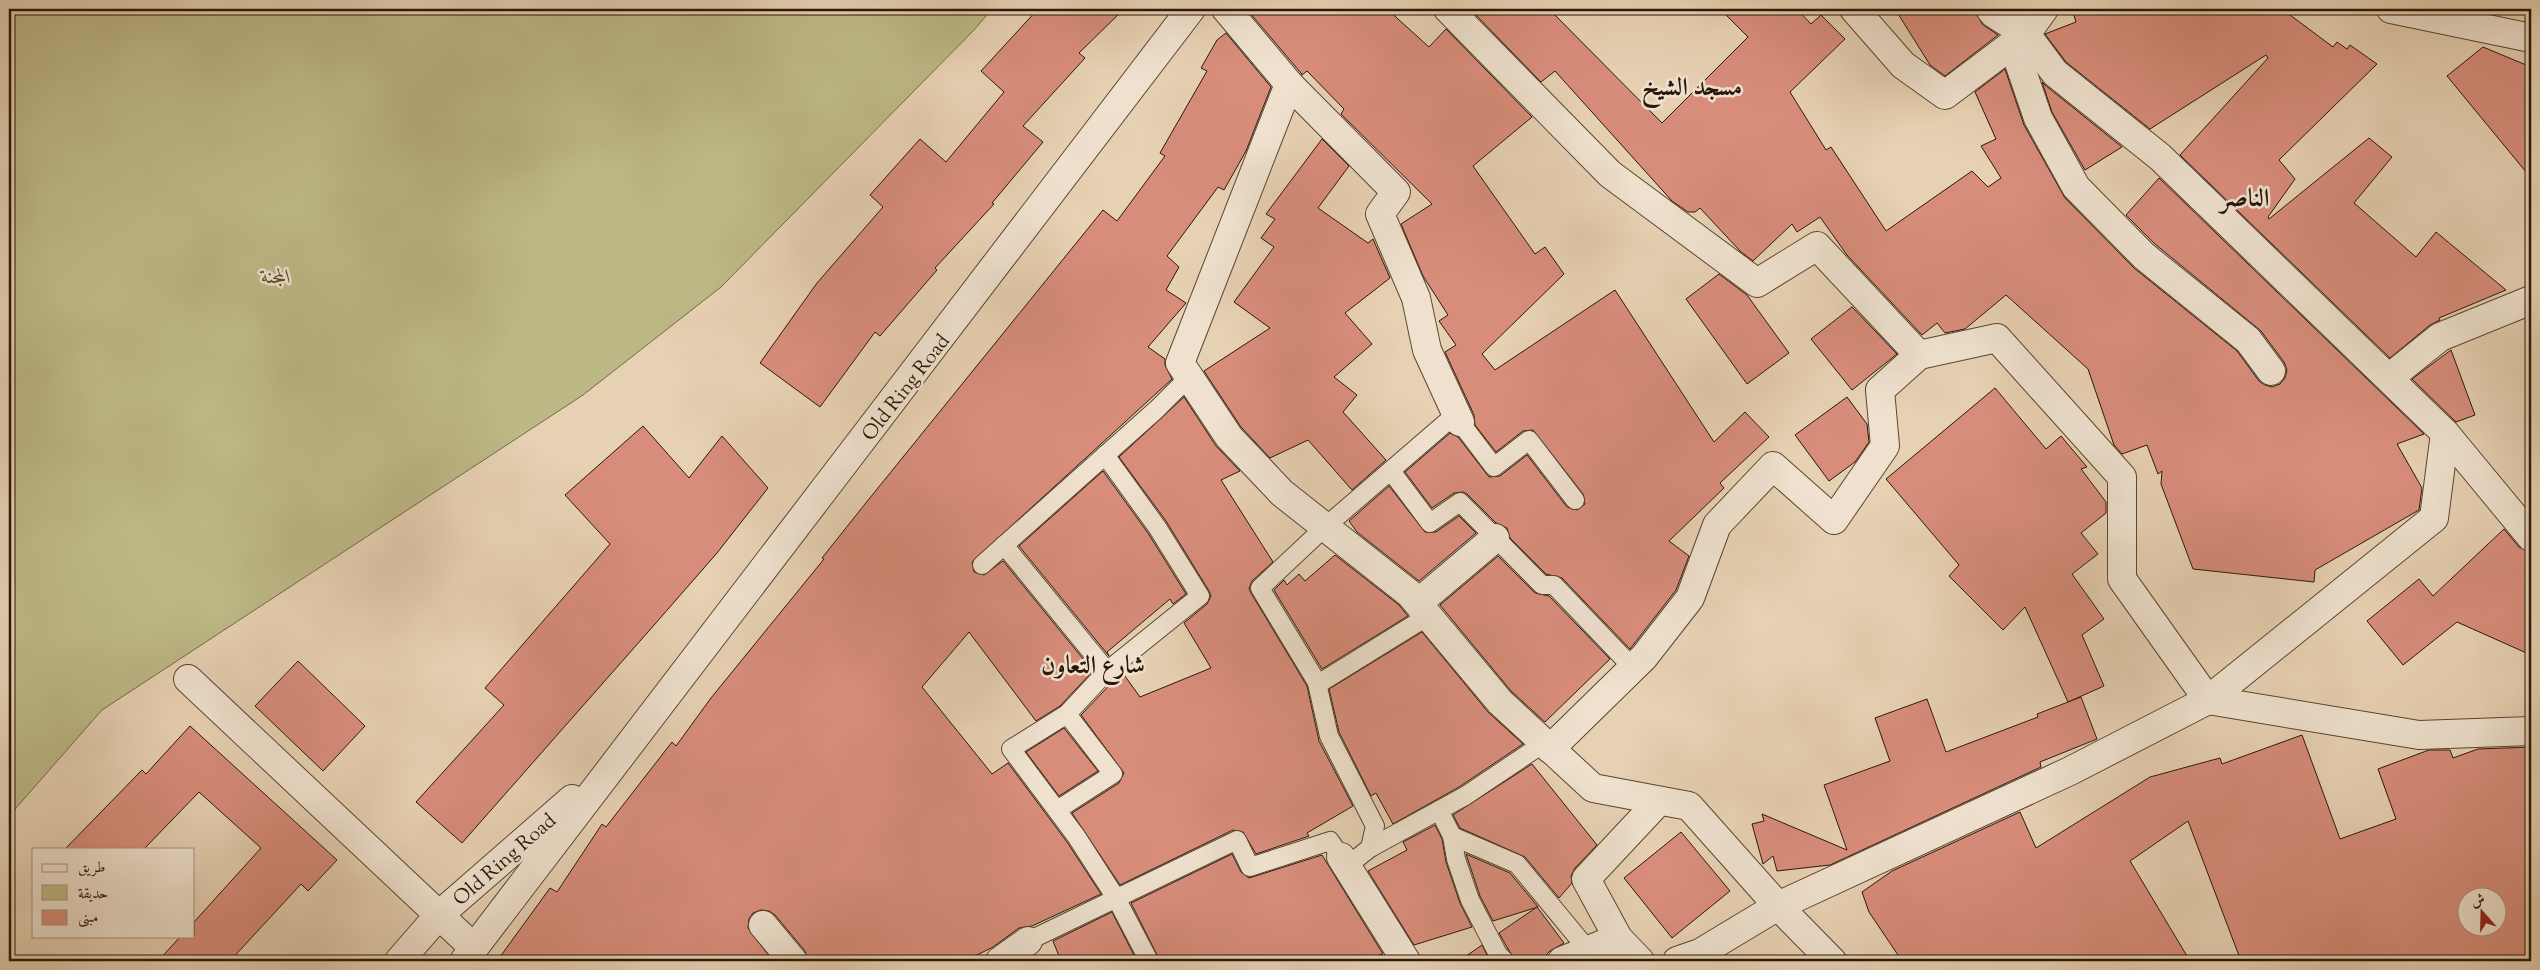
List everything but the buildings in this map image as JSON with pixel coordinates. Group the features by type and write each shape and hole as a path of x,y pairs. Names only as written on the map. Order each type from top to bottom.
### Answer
{"street":[{"name":"Old Ring Road","path":"469,955 614,762 996,268 1191,9"},
{"path":"1226,9 1289,84 1396,192 1380,214 1416,298 1427,350 1458,418"},
{"path":"1448,9 1610,174 1757,283 1817,246 1919,355"},
{"path":"1854,9 1903,65 1945,95 2020,40 2044,9"},
{"path":"1990,9 2055,73 2160,157 2389,378 2445,433 2531,537"},
{"path":"2391,9 2531,38"},
{"path":"2020,40 2038,118 2076,187 2144,256 2248,340 2271,371"},
{"path":"1289,84 1180,363 1229,437 1282,493 1410,594 1500,702 1547,746 1593,788 1689,806 1778,906 1832,961"},
{"path":"2389,378 2440,338 2531,300"},
{"path":"1547,746 1633,668 1690,598 1717,525 1773,466 1834,520 1885,446 1880,390 1919,355 1997,338 2122,477 2122,579 2208,700 2419,735 2531,731"},
{"path":"1677,961 1700,953 1778,906 2070,771 2208,700 2434,518 2445,433"},
{"path":"1423,610 1494,538"},
{"path":"188,679 439,915 469,955"},
{"name":"Old Ring Road","path":"399,961 439,915 614,762"},
{"path":"1640,961 1618,938 1586,879 1659,801"},
{"path":"1344,861 1406,961"},
{"path":"763,926 793,961"},
{"path":"1562,961 1618,938"},
{"path":"1000,961 1028,941"}],"lane":[{"path":"982,565 1157,409 1189,377"},
{"path":"1370,848 1375,826 1329,736 1317,683 1260,588 1325,527 1391,470 1458,418 1494,466 1529,440 1575,500"},
{"path":"1105,455 1157,527 1200,596 1107,671 1067,714 1011,749 1057,810 1116,898 1149,961"},
{"path":"1391,470 1430,523 1460,502 1542,585 1554,585 1633,668"},
{"path":"1004,545 1107,671"},
{"path":"1317,683 1423,610"},
{"path":"1057,810 1113,774 1067,714"},
{"path":"1028,941 1237,840 1250,867 1330,841 1344,861 1465,796 1547,746"},
{"path":"1439,810 1452,836 1456,859 1470,900 1498,954 1505,961"},
{"path":"1452,836 1517,864 1588,950"}],"green space":[{"name":"المجنة","path":"9,9 992,9 973,31 721,287 583,395 102,710 9,816"}],"district":[{"name":"مسجد الشيخ","path":"1692,86"},
{"name":"الناصر","path":"2245,197"},
{"name":"شارع التعاون","path":"1093,664"}]}
